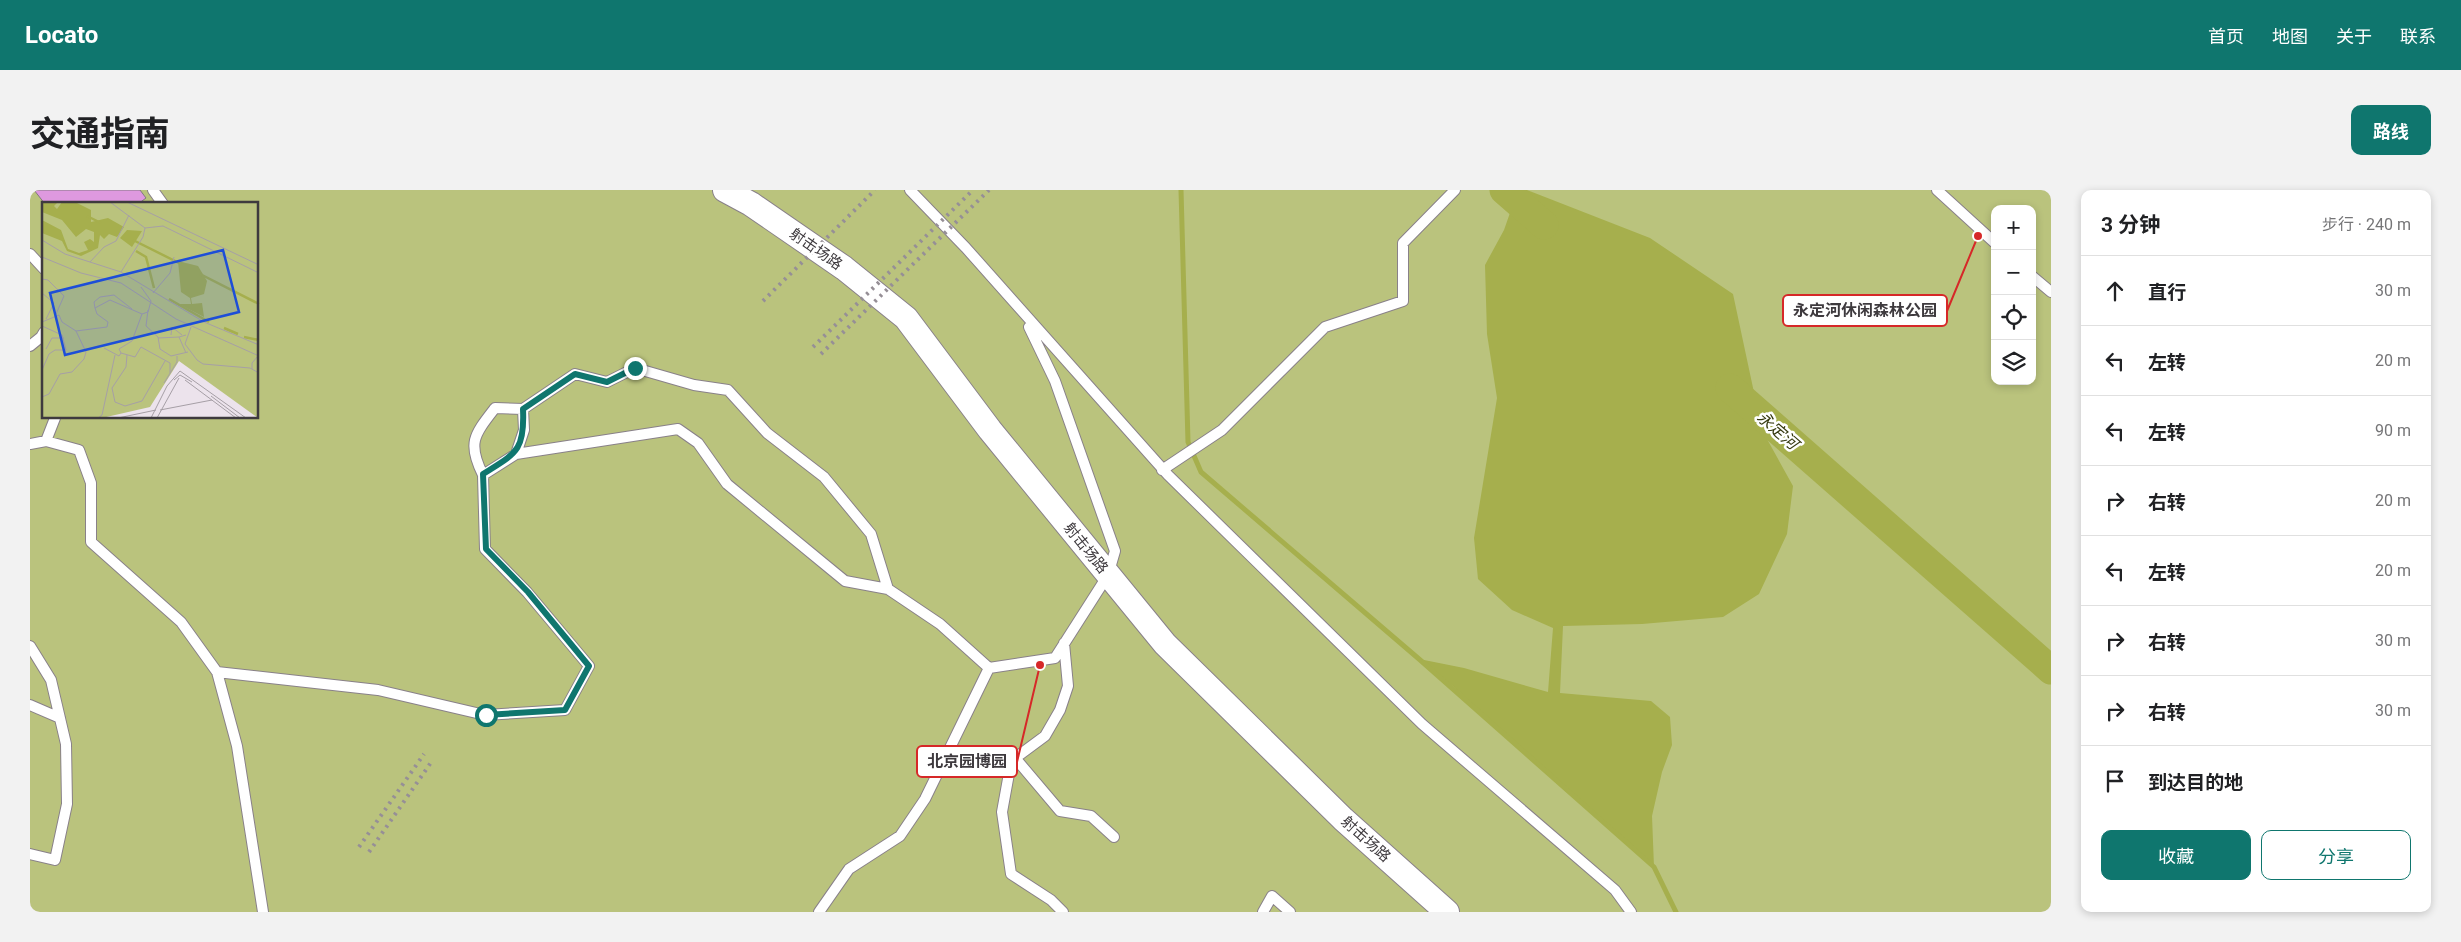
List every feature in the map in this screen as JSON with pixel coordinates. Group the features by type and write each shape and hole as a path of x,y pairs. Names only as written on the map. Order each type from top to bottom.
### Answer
{"street":[{"name":"射击场路","path":"725,190 751,204 844,268 906,318 990,430 1164,644 1343,819 1447,912"}],"lane":[{"path":"153,190 162,202"},
{"path":"910,190 966,248 1162,470 1422,724 1615,890 1631,912"},
{"path":"1162,470 1222,430 1325,327 1403,301 1403,243 1455,190"},
{"path":"1937,190 1991,239"},
{"path":"30,254 42,267"},
{"path":"2036,279 2051,292"},
{"path":"989,668 1055,658 1108,575 1115,551 1055,381 1024,315"},
{"path":"30,346 42,334"},
{"path":"217,672 378,690 486,715 565,710 589,666 528,592 486,549 483,474 473,455 477,430 495,408 523,409 575,374 607,382 635,368 694,385 728,390 767,432 824,477 870,534 888,590"},
{"path":"516,454 524,430 523,409"},
{"path":"46,441 55,419"},
{"path":"483,474 516,454 678,428 698,443 727,484 845,582 888,590 940,624 989,668"},
{"path":"30,444 46,441 79,450 91,483 91,542 182,622 217,672 237,746 263,912"},
{"path":"1063,912 1051,900 1011,874 1002,812 1010,768 1016,759 1045,736 1060,710 1068,686 1064,643"},
{"path":"30,646 51,680 60,718 66,744 67,804 56,860 30,854"},
{"path":"819,912 850,869 900,836 925,799 989,668"},
{"path":"30,705 60,718"},
{"path":"1016,759 1060,811 1090,816 1114,837"},
{"path":"1263,912 1272,896 1290,912"}],"shaded area":[{"path":"30,190 2051,190 2051,912 30,912"},
{"path":"1518,190 1527,190 1650,238 1733,294 1762,430 1793,486 1787,534 1759,594 1723,617 1642,624 1563,626 1560,693 1651,701 1670,717 1672,745 1662,772 1652,816 1654,867 1563,789 1454,687 1419,659 1464,668 1548,692 1553,628 1512,610 1478,579 1474,538 1497,398 1487,334 1485,265 1504,230"}],"building":[{"path":"34,190 140,190 146,198 141,202 43,202"}],"waterway":[{"path":"1181,190 1188,442 1201,472 1419,659 1654,867 1676,912"},
{"name":"永定河","path":"1504,190 1544,225"},
{"name":"永定河","path":"1730,388 2051,670"}],"railway":[{"path":"763,301 875,190"},
{"path":"813,347 973,190"},
{"path":"821,354 989,190"},
{"path":"359,847 424,754"},
{"path":"369,852 432,761"}],"place":[{"name":"永定河休闲森林公园","path":"1978,236"},
{"name":"北京园博园","path":"1040,665"}],"route":[{"path":"486,715 565,710 589,666 528,592 486,549 483,474 516,454 524,430 523,409 575,374 607,382 635,368"}]}
